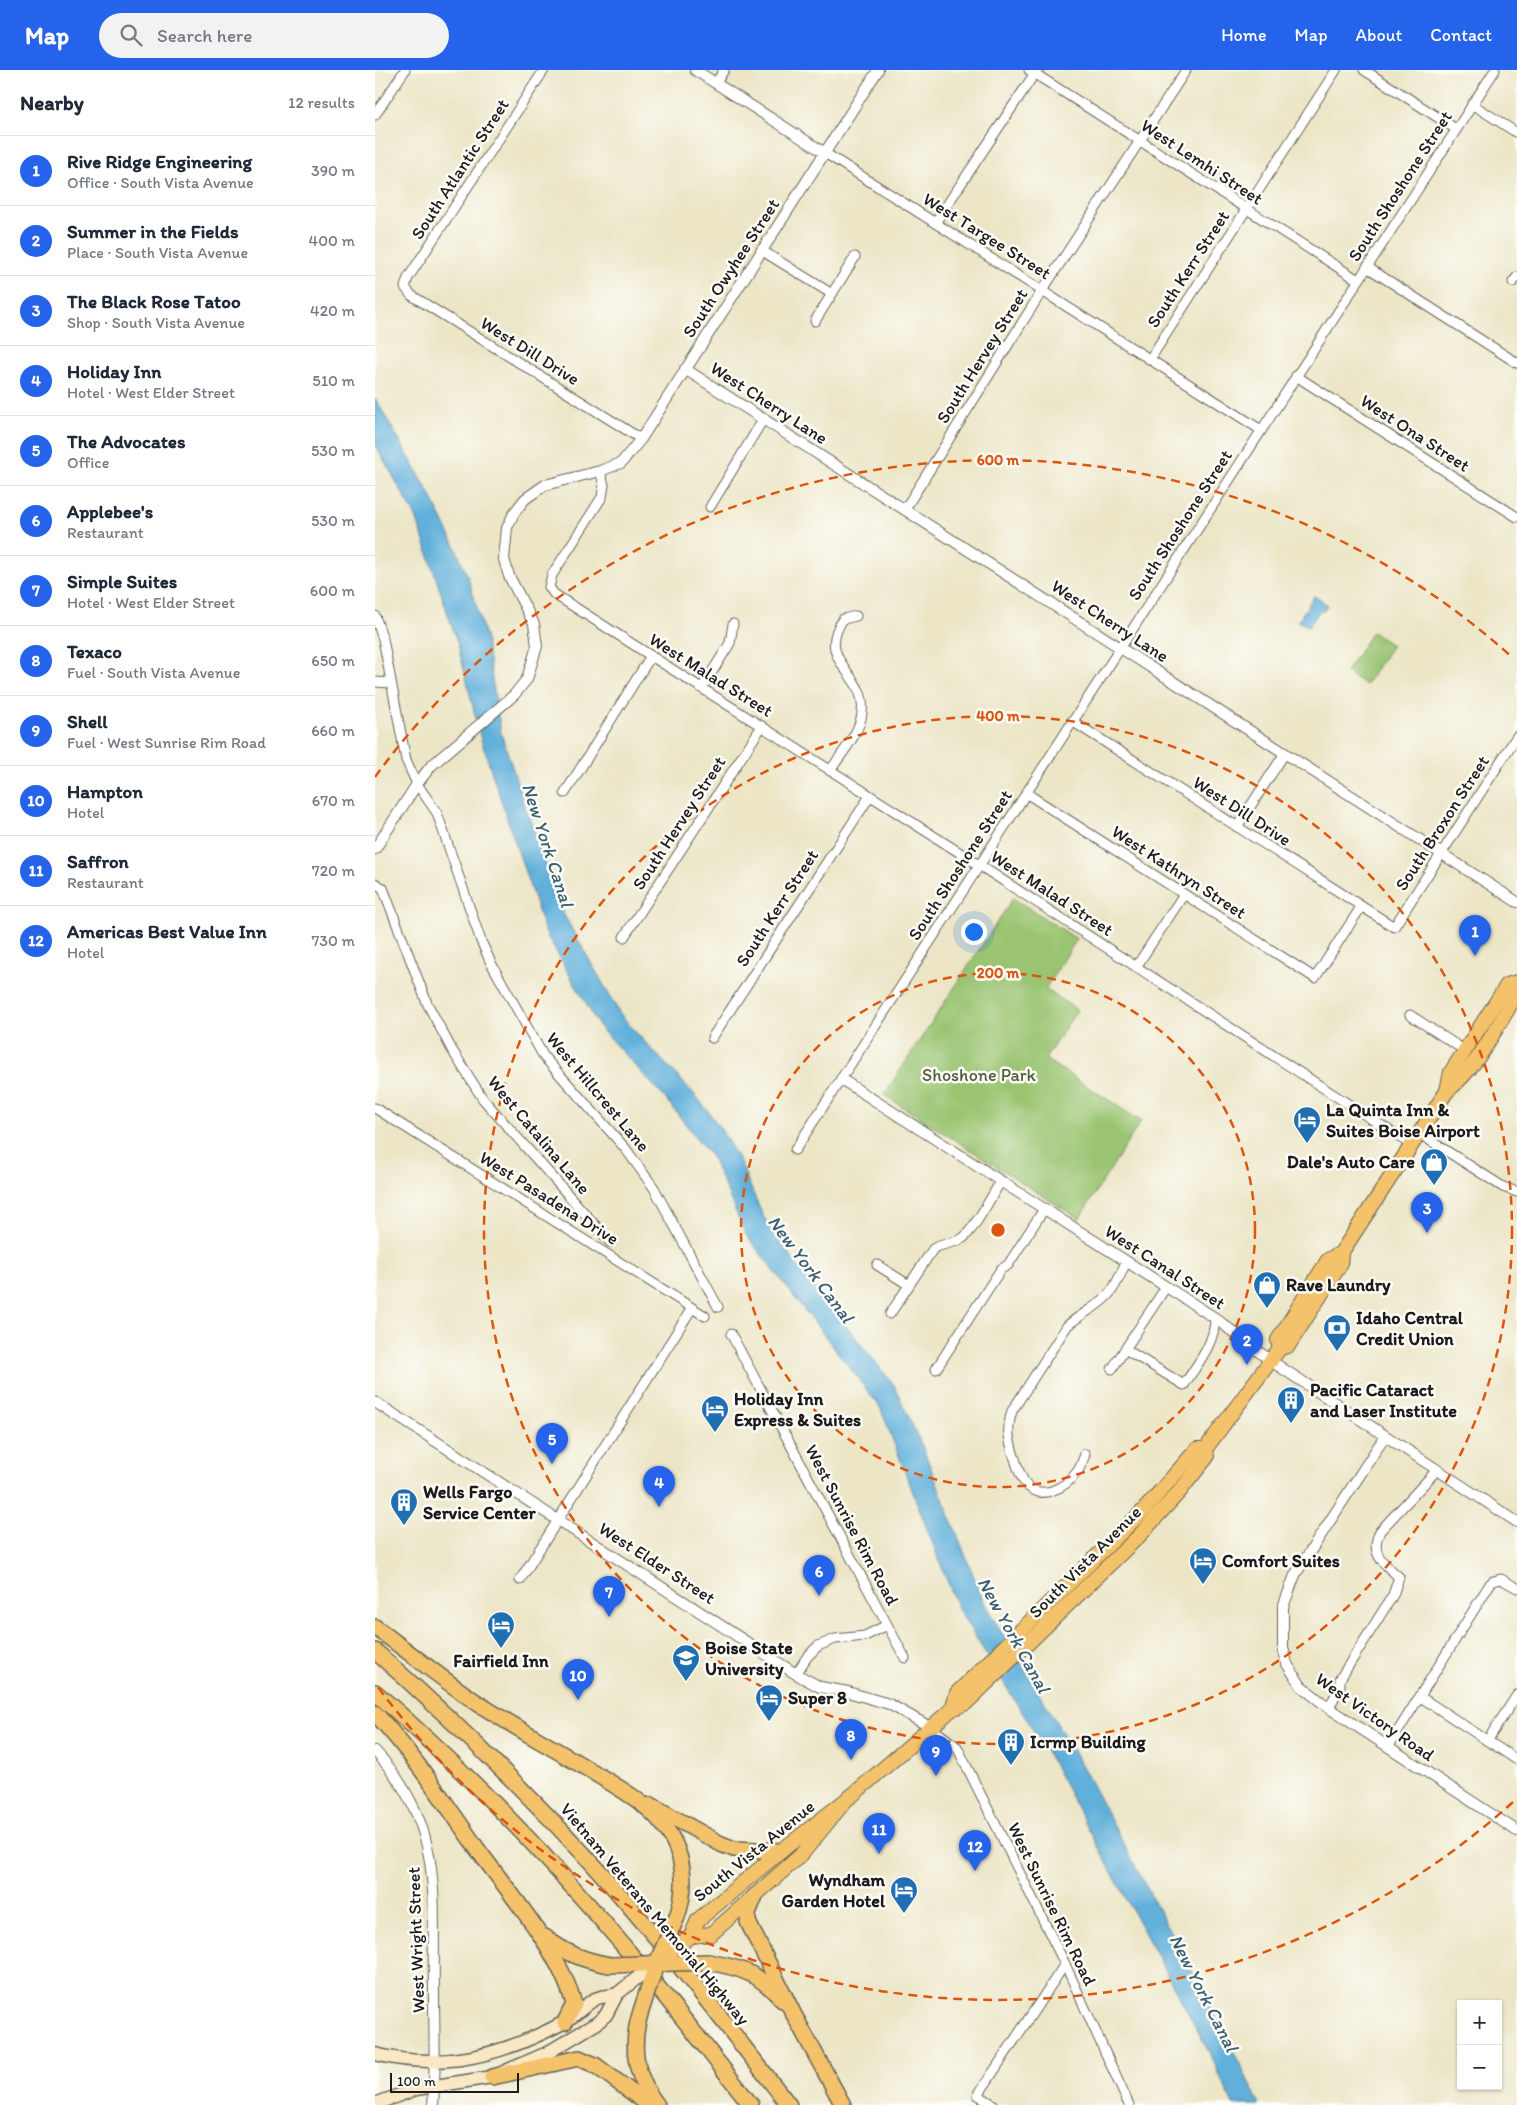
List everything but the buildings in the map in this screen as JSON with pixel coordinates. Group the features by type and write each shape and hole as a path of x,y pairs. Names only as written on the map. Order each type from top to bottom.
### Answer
{"highway":[{"path":"375,1627 478,1703 622,1790 721,1844 734,1849 781,1851"},
{"name":"Vietnam Veterans Memorial Highway","path":"375,1651 510,1777 585,1856 645,1924 789,2105"},
{"path":"375,1692 438,1749 509,1819 621,1942 671,2002 751,2105"},
{"path":"375,1713 419,1765 535,1927 568,1983 575,2004 565,2022"},
{"path":"622,1790 651,1811 663,1824 675,1844 684,1882 681,1906 657,1962 641,2011 636,2035 637,2065 648,2093 657,2105"},
{"path":"755,1896 748,1913 748,1922 793,2013 843,2105"},
{"path":"535,1927 559,1948 576,1957 610,1965 657,1962 708,1962 735,1967 771,1988 793,2013"},
{"path":"492,2077 579,2058 595,2065 649,2105"}],"main road":[{"name":"South Vista Avenue","path":"1447,1091 1451,1072 1465,1050 1507,986 1517,982"},
{"name":"South Vista Avenue","path":"375,2104 415,2088 492,2077 539,2057 597,2023 606,2016 617,1994 691,1936 698,1920 846,1800 952,1708 966,1703 1021,1651 1139,1536 1174,1498 1207,1457 1206,1449 1280,1348 1278,1340 1328,1260 1341,1253 1447,1091 1461,1080 1476,1060 1517,994"},
{"name":"South Vista Avenue","path":"952,1708 957,1693 1144,1510 1197,1449 1206,1449"},
{"name":"South Vista Avenue","path":"691,1936 711,1934 755,1896 801,1854 846,1800"},
{"name":"South Vista Avenue","path":"375,2054 401,2060 436,2062 488,2054 530,2040 565,2022 596,1999 617,1994"}],"street":[{"path":"375,115 405,70"},
{"name":"South Atlantic Street","path":"405,287 408,278 544,70"},
{"name":"West Targee Street","path":"695,70 1261,430"},
{"path":"715,83 724,70"},
{"name":"South Owyhee Street","path":"375,849 417,784 438,759 514,695 527,679 537,646 535,624 509,576 504,559 507,528 514,513 525,499 545,485 600,471 621,463 641,439 878,70"},
{"name":"South Hervey Street","path":"905,509 1042,291 1186,70"},
{"name":"South Kerr Street","path":"1150,359 1335,70"},
{"path":"1364,70 1456,129"},
{"name":"South Shoshone Street","path":"795,1150 1495,70"},
{"path":"935,223 1033,71"},
{"name":"West Lemhi Street","path":"1033,71 1358,280"},
{"path":"1472,104 1517,133"},
{"path":"761,250 832,294"},
{"path":"815,321 855,257"},
{"path":"1367,267 1517,364"},
{"name":"West Dill Drive","path":"405,287 411,295 641,439"},
{"name":"West Cherry Lane","path":"685,369 1517,902"},
{"name":"West Ona Street","path":"1296,376 1517,517"},
{"path":"710,508 764,418"},
{"name":"West Malad Street","path":"600,471 604,485 602,497 552,575 549,587 554,594 1136,967 1416,1140 1503,1187 1517,1192"},
{"name":"West Hillcrest Lane","path":"375,616 383,639 406,760 417,784 437,814 481,941 491,963 544,1057 625,1148 654,1188 718,1307"},
{"path":"831,770 858,728 862,716 863,704 860,692 837,658 834,648 836,631 843,619 857,616"},
{"path":"702,688 730,643 733,624"},
{"path":"565,793 651,656"},
{"path":"375,682 391,683"},
{"name":"West Dill Drive","path":"1072,722 1394,927"},
{"name":"South Hervey Street","path":"624,937 762,726"},
{"name":"South Broxon Street","path":"1394,927 1517,736"},
{"path":"1237,827 1285,753"},
{"name":"West Kathryn Street","path":"1026,793 1315,978 1361,906"},
{"name":"South Kerr Street","path":"712,1038 870,796"},
{"name":"West Catalina Lane","path":"375,883 383,888 427,1003 452,1050 483,1099 610,1242"},
{"path":"1136,967 1184,894"},
{"path":"1410,1015 1465,1050"},
{"name":"West Canal Street","path":"841,1079 1215,1318 1271,1361 1517,1522"},
{"name":"West Pasadena Drive","path":"375,1108 705,1316"},
{"path":"890,1314 933,1249 939,1245 959,1240 967,1234 1001,1181"},
{"path":"936,1369 1001,1269 1008,1266 1044,1209"},
{"path":"1085,1454 1078,1471 1060,1488 1048,1493 1036,1491 1027,1485 1021,1477 1008,1437 1008,1424 1013,1411 1067,1326 1108,1295 1115,1286 1127,1262"},
{"path":"877,1265 909,1285"},
{"path":"1112,1369 1167,1287"},
{"path":"520,1580 692,1308"},
{"path":"1125,1349 1184,1384 1211,1341 1215,1329 1215,1318"},
{"name":"West Sunrise Rim Road","path":"731,1334 905,1658"},
{"name":"West Elder Street","path":"375,1402 559,1519 796,1674 821,1687 848,1692 889,1704 931,1728"},
{"name":"West Victory Road","path":"1385,1436 1295,1575 1283,1607 1283,1647 1287,1664 1301,1686 1329,1708 1517,1831"},
{"path":"1329,1708 1340,1686 1340,1679 1393,1595 1399,1577 1386,1566 1376,1552 1375,1542 1380,1531 1437,1470"},
{"path":"1388,1747 1490,1584 1497,1579 1505,1580 1517,1588"},
{"name":"West Sunrise Rim Road","path":"796,1674 807,1657 819,1646 835,1639 865,1636 887,1625"},
{"path":"1487,1741 1517,1695"},
{"path":"1419,1696 1517,1760"},
{"name":"West Sunrise Rim Road","path":"931,1728 957,1747 1065,1964 1129,2105"},
{"name":"West Wright Street","path":"375,1751 391,1769 413,1803 423,1827 431,1861 435,1919 436,2062 433,2105"},
{"path":"994,2105 978,2095 1065,1964"}],"green space":[{"path":"1372,632 1392,645 1366,685 1346,672"},
{"name":"Shoshone Park","path":"1013,898 1077,939 1045,989 1077,1010 1045,1059 1141,1121 1079,1219 884,1095"},
{"path":"1181,1477 1183,1479 1146,1521 1026,1638 1024,1635"}],"water":[{"path":"375,398 429,492 468,577 485,636 501,733 564,915 619,1012 696,1096 719,1126 740,1162 762,1214 772,1231 796,1264 894,1385 923,1448 985,1605 1082,1766 1231,2046 1260,2105 1233,2105 1211,2056 1048,1754 958,1609 880,1407 746,1235 712,1158 665,1098 600,1028 545,932 481,740 458,645 416,517 375,444"},
{"path":"1314,596 1328,605 1323,612 1320,610 1309,627 1298,621"}],"place":[{"name":"Rive Ridge Engineering","path":"1475,956"},
{"name":"La Quinta Inn & Suites Boise Airport","path":"1307,1144"},
{"name":"Dale's Auto Care","path":"1434,1186"},
{"name":"The Black Rose Tatoo","path":"1427,1233"},
{"name":"Rave Laundry","path":"1267,1309"},
{"name":"Idaho Central Credit Union","path":"1337,1352"},
{"name":"Summer in the Fields","path":"1247,1365"},
{"name":"Pacific Cataract and Laser Institute","path":"1291,1424"},
{"name":"Holiday Inn Express & Suites","path":"715,1433"},
{"name":"The Advocates","path":"552,1464"},
{"name":"Holiday Inn","path":"659,1507"},
{"name":"Wells Fargo Service Center","path":"404,1526"},
{"name":"Comfort Suites","path":"1203,1585"},
{"name":"Applebee's","path":"819,1596"},
{"name":"Simple Suites","path":"609,1617"},
{"name":"Fairfield Inn","path":"501,1649"},
{"name":"Boise State University","path":"686,1682"},
{"name":"Hampton","path":"578,1700"},
{"name":"Super 8","path":"769,1722"},
{"name":"Texaco","path":"851,1760"},
{"name":"Icrmp Building","path":"1011,1766"},
{"name":"Shell","path":"936,1776"},
{"name":"Saffron","path":"879,1854"},
{"name":"Americas Best Value Inn","path":"975,1871"},
{"name":"Wyndham Garden Hotel","path":"904,1914"}],"water label":[{"name":"New York Canal","path":"548,845"},
{"name":"New York Canal","path":"811,1269"},
{"name":"New York Canal","path":"1014,1635"},
{"name":"New York Canal","path":"1204,1993"}]}
